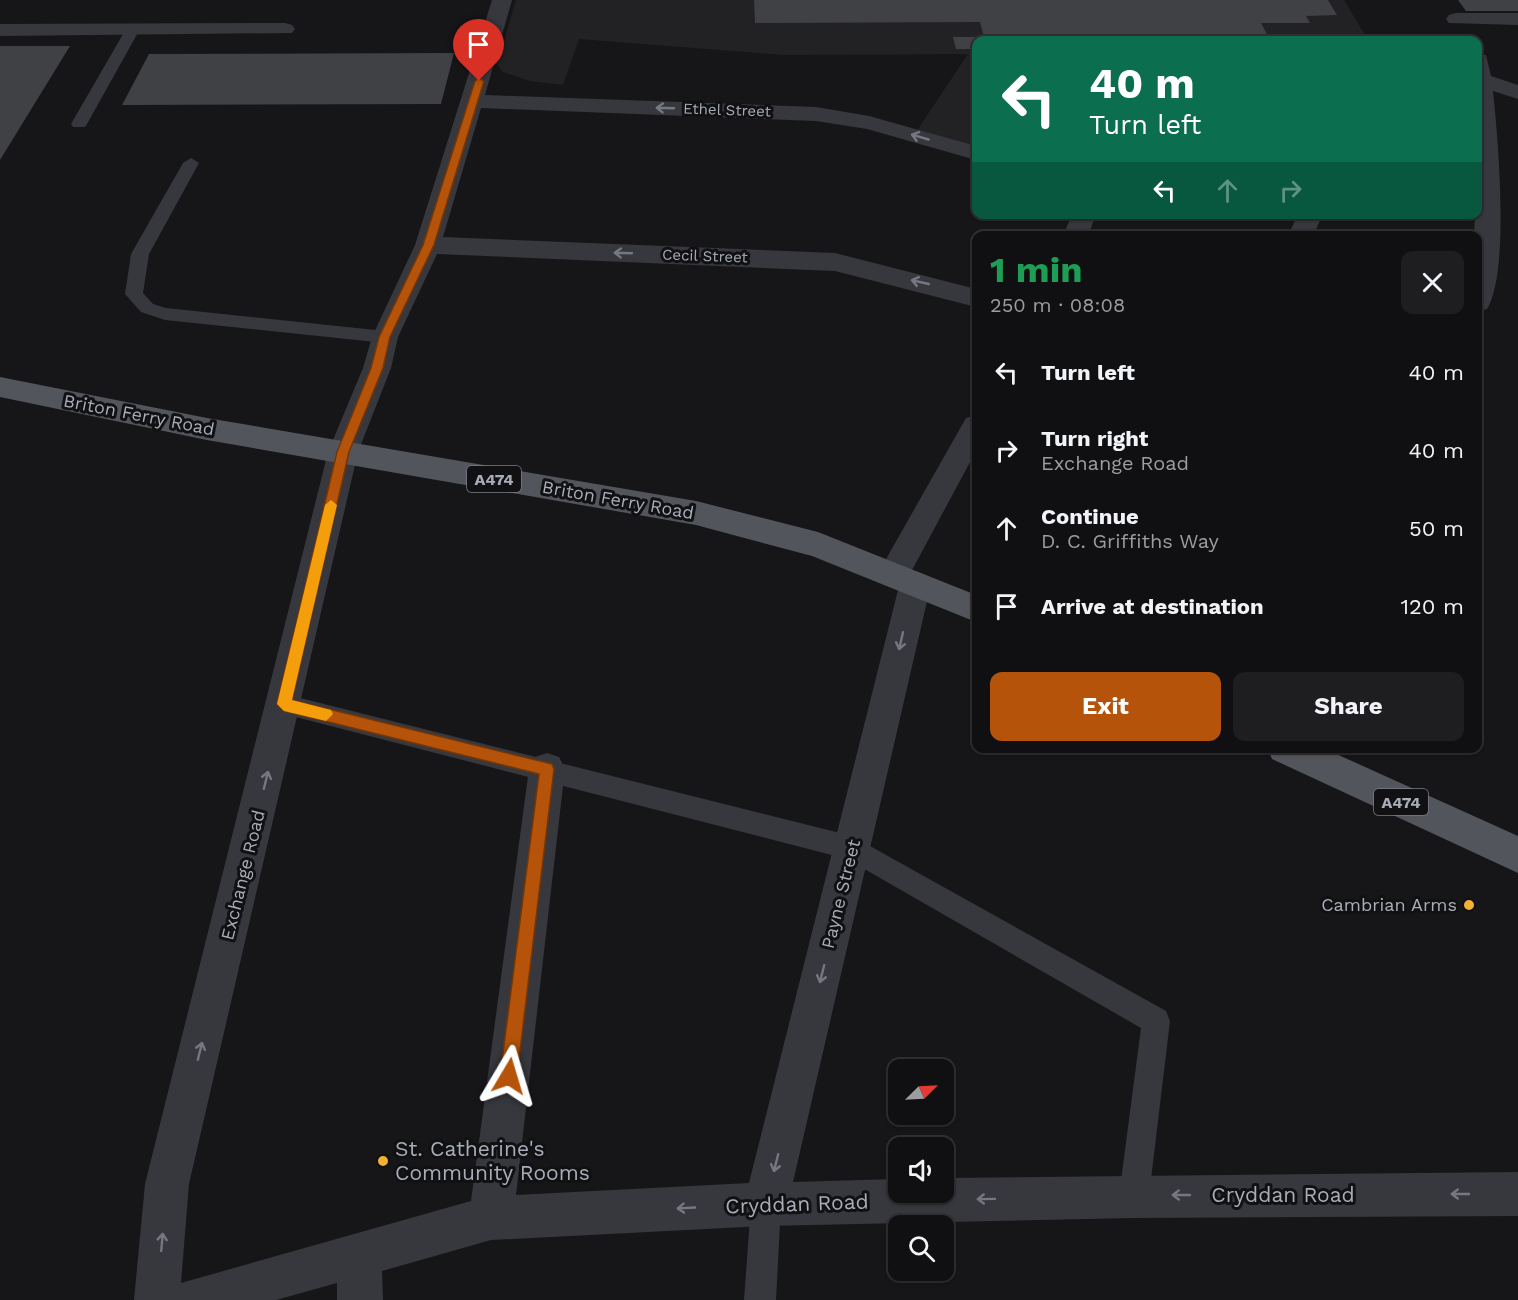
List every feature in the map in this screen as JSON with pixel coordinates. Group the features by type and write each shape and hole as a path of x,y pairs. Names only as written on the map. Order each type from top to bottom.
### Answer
{"main road":[{"name":"Briton Ferry Road","path":"0,387 207,429 696,513 818,545 972,607"},
{"name":"A474","path":"1295,753 1518,855"}],"street":[{"name":"Exchange Road","path":"157,1300 167,1184 343,452 377,368 385,337 428,245 474,101 502,0"},
{"path":"1442,0 1466,36"},
{"path":"1456,20 1518,19"},
{"path":"0,30 285,29"},
{"path":"1482,71 1518,92"},
{"path":"1482,94 1488,167 1482,273"},
{"name":"Ethel Street","path":"474,101 816,114 869,123 972,152"},
{"name":"Cecil Street","path":"428,245 835,262 972,297"},
{"name":"Payne Street","path":"766,1204 852,848 904,580 972,435"},
{"path":"491,1218 547,769"},
{"name":"Cryddan Road","path":"195,1300 359,1257 491,1218 766,1204 1134,1196 1518,1194"},
{"path":"359,1257 360,1300"}],"lane":[{"path":"79,124 133,29"},
{"path":"191,163 140,255 134,294 147,308 165,315 385,337"},
{"path":"284,704 852,848 1156,1021 1134,1196"},
{"path":"760,1300 766,1204"}],"shaded area":[{"path":"516,0 1344,0 1366,36 972,36 972,152 914,135 968,54 784,55 579,39 563,85 530,81 503,72 497,65"}],"building":[{"path":"754,0 1328,0 1337,15 1306,16 1310,23 1261,23 1268,36 984,36 980,22 755,23"},
{"path":"1458,0 1518,0 1518,11 1466,11"},
{"path":"953,37 972,37 972,49 956,49"},
{"path":"0,46 70,46 0,160"},
{"path":"454,53 441,104 122,105 149,54"}],"slow traffic":[{"path":"326,714 284,704 331,505"}],"place":[{"name":"Cambrian Arms","path":"1469,905"},
{"name":"St. Catherine's Community Rooms","path":"383,1161"}],"route":[{"path":"479,81 428,245 385,337 377,368 343,452 284,704 547,769 509,1076"}]}
